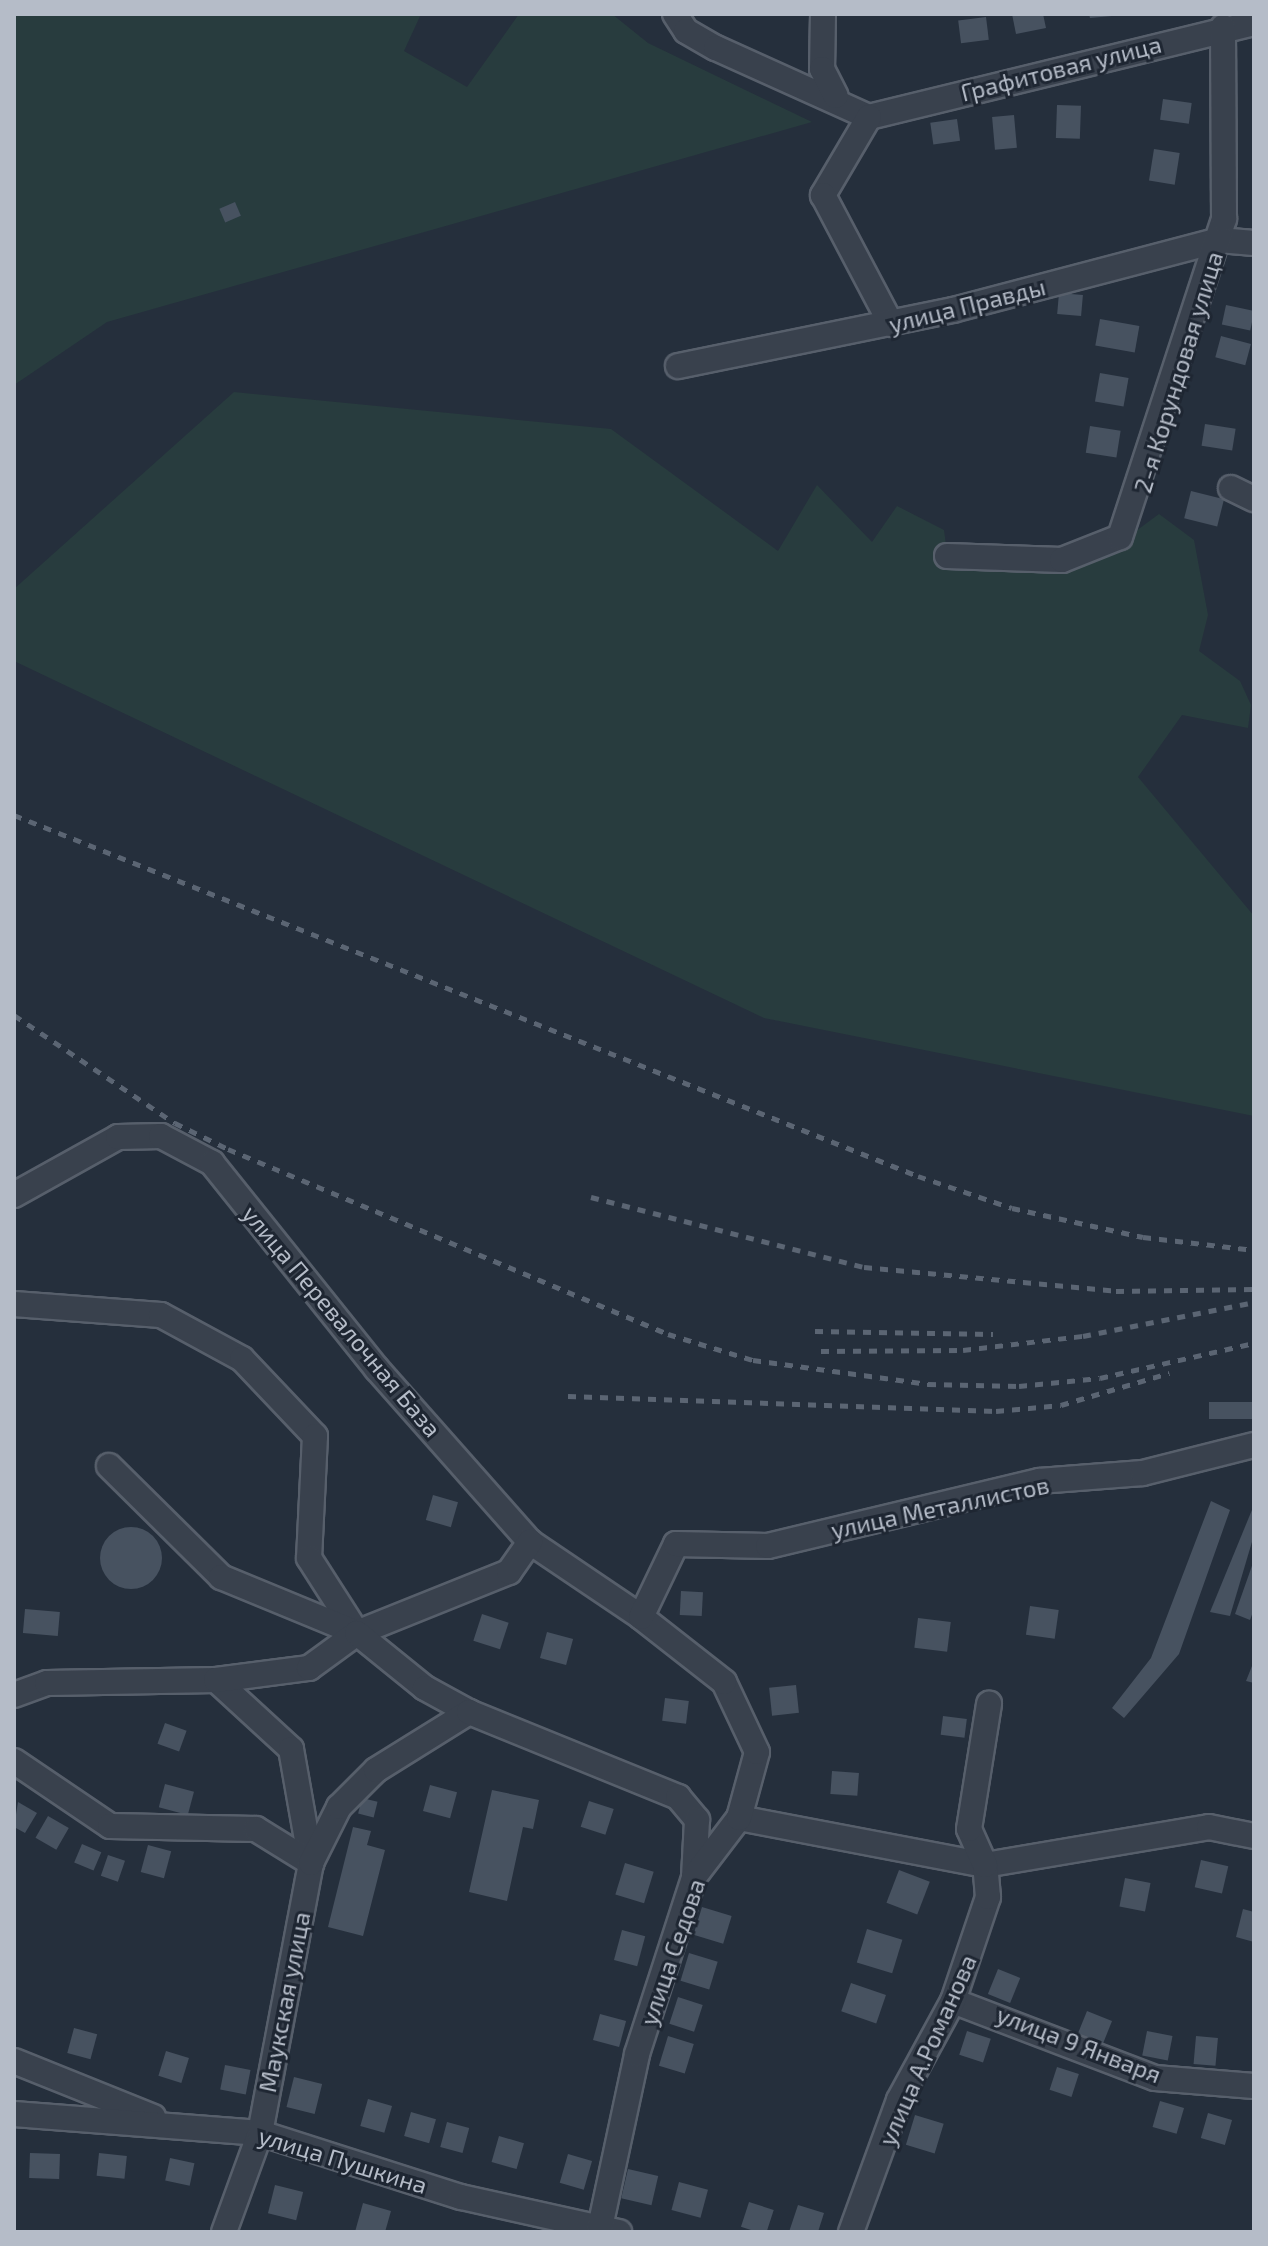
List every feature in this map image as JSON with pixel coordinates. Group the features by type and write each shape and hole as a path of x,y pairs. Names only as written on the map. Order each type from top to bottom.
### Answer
{"street":[{"path":"675,14 686,31 716,48 836,96 869,117 823,195 891,324"},
{"path":"823,14 822,69 836,96"},
{"name":"Графитовая улица","path":"869,117 1223,27 1254,23"},
{"name":"2-я Корундовая улица","path":"947,556 1062,560 1120,537 1219,240 1223,27"},
{"name":"улица Правды","path":"678,366 891,324 1219,240 1254,243"},
{"path":"1231,488 1254,499"},
{"name":"улица Перевалочная База","path":"14,1195 118,1137 161,1136 212,1163 377,1369 530,1542 641,1617"},
{"path":"14,1304 161,1315 242,1359 315,1436 309,1558 357,1633"},
{"name":"улица Металлистов","path":"641,1617 676,1544 768,1546 1039,1481 1143,1473 1254,1445"},
{"path":"109,1466 221,1577 357,1633 425,1688 469,1712 678,1797 697,1820 694,1877"},
{"path":"14,1695 47,1683 216,1680 309,1668 357,1633 509,1572 530,1542"},
{"name":"улица Седова","path":"606,2230 637,2054 694,1877 739,1818 757,1752 724,1682 641,1617"},
{"path":"216,1680 291,1749 311,1863"},
{"path":"985,1865 969,1829 989,1704"},
{"path":"311,1863 339,1807 376,1770 469,1712"},
{"path":"14,1761 110,1826 256,1829 311,1863"},
{"path":"739,1818 985,1865 1209,1827 1254,1836"},
{"name":"Маукская улица","path":"224,2232 260,2133 311,1863"},
{"name":"улица А.Романова","path":"851,2232 899,2100 953,2001 988,1897 985,1865"},
{"name":"улица 9 Января","path":"953,2001 1155,2078 1254,2086"},
{"path":"14,2061 169,2124"},
{"name":"улица Пушкина","path":"14,2114 260,2133 461,2197 606,2230"}],"green space":[{"path":"14,14 421,14 404,51 467,87 519,14 612,14 648,43 812,122 107,322 14,385"},
{"path":"234,392 611,429 778,551 817,485 872,542 897,506 944,530 949,568 1098,559 1159,514 1194,540 1208,615 1199,651 1240,681 1251,705 1248,728 1182,715 1138,777 1254,916 1254,1116 764,1018 14,661 14,589"}],"building":[{"path":"1012,14 1043,14 1046,28 1016,34"},
{"path":"1089,14 1112,14 1112,16 1090,18"},
{"path":"986,17 989,40 961,43 958,20"},
{"path":"1163,99 1192,103 1189,124 1160,120"},
{"path":"1057,105 1081,106 1080,139 1056,138"},
{"path":"1014,115 1017,148 995,150 992,117"},
{"path":"957,119 960,141 933,145 930,123"},
{"path":"1154,149 1180,153 1175,185 1149,181"},
{"path":"235,202 241,216 225,222 219,209"},
{"path":"1059,293 1083,295 1081,316 1057,314"},
{"path":"1226,305 1254,311 1250,331 1222,325"},
{"path":"1100,319 1139,326 1135,353 1095,346"},
{"path":"1221,336 1251,344 1245,365 1215,357"},
{"path":"1100,373 1129,378 1124,407 1095,402"},
{"path":"1205,424 1236,429 1232,451 1202,446"},
{"path":"1090,426 1121,431 1116,458 1086,453"},
{"path":"1191,491 1224,499 1217,526 1184,518"},
{"path":"1209,1402 1254,1402 1254,1419 1209,1419"},
{"path":"433,1495 458,1502 451,1527 426,1520"},
{"path":"1211,1501 1230,1510 1179,1654 1124,1718 1112,1708 1151,1658"},
{"path":"1254,1505 1254,1535 1230,1616 1210,1612"},
{"path":"131,1527 153,1536 162,1558 153,1580 131,1589 109,1580 100,1558 109,1536"},
{"path":"1254,1560 1254,1609 1250,1620 1235,1614"},
{"path":"681,1591 703,1592 702,1616 680,1615"},
{"path":"1030,1606 1059,1610 1055,1639 1026,1635"},
{"path":"25,1609 60,1612 58,1636 23,1633"},
{"path":"482,1614 509,1623 500,1649 473,1641"},
{"path":"918,1618 951,1622 947,1652 914,1648"},
{"path":"547,1632 573,1639 566,1665 540,1658"},
{"path":"1254,1661 1254,1683 1246,1681"},
{"path":"796,1685 799,1713 772,1716 769,1688"},
{"path":"665,1698 689,1701 686,1724 662,1721"},
{"path":"943,1716 967,1719 965,1738 941,1735"},
{"path":"165,1723 187,1731 179,1752 157,1744"},
{"path":"832,1771 859,1773 857,1796 830,1794"},
{"path":"165,1784 194,1792 188,1815 159,1807"},
{"path":"430,1785 457,1792 450,1818 423,1811"},
{"path":"492,1790 539,1800 533,1829 523,1827 507,1901 469,1892"},
{"path":"362,1798 378,1802 374,1817 358,1814"},
{"path":"589,1801 614,1809 605,1835 581,1827"},
{"path":"18,1802 37,1813 25,1833 14,1827"},
{"path":"48,1816 69,1828 56,1850 36,1838"},
{"path":"353,1827 371,1831 367,1845 385,1850 363,1936 328,1927"},
{"path":"82,1844 101,1852 94,1871 74,1862"},
{"path":"148,1845 171,1851 164,1878 141,1872"},
{"path":"108,1855 125,1861 118,1882 101,1876"},
{"path":"1201,1860 1228,1866 1222,1894 1195,1887"},
{"path":"625,1863 654,1872 644,1903 615,1895"},
{"path":"899,1870 930,1882 917,1915 886,1903"},
{"path":"1125,1878 1151,1883 1145,1911 1119,1906"},
{"path":"702,1907 732,1916 723,1944 694,1935"},
{"path":"1243,1909 1254,1912 1254,1942 1236,1937"},
{"path":"867,1929 902,1940 892,1973 857,1962"},
{"path":"622,1930 645,1936 637,1966 614,1960"},
{"path":"689,1953 718,1962 709,1990 681,1981"},
{"path":"998,1969 1020,1978 1010,2003 988,1994"},
{"path":"851,1983 886,1995 876,2023 841,2011"},
{"path":"678,1997 703,2005 694,2032 669,2024"},
{"path":"1087,2011 1112,2021 1103,2044 1078,2034"},
{"path":"600,2014 626,2021 619,2047 593,2040"},
{"path":"74,2028 97,2034 90,2059 67,2053"},
{"path":"967,2031 991,2039 983,2063 959,2055"},
{"path":"1147,2031 1173,2036 1168,2061 1142,2056"},
{"path":"668,2036 694,2044 685,2074 659,2066"},
{"path":"1196,2036 1218,2038 1215,2066 1194,2064"},
{"path":"166,2051 189,2058 181,2083 158,2076"},
{"path":"225,2065 251,2070 246,2095 220,2090"},
{"path":"1057,2067 1079,2074 1071,2097 1050,2090"},
{"path":"294,2077 322,2084 315,2114 287,2107"},
{"path":"368,2099 392,2106 384,2133 360,2126"},
{"path":"1160,2101 1184,2108 1177,2134 1153,2127"},
{"path":"411,2112 436,2119 429,2143 404,2136"},
{"path":"1208,2113 1232,2120 1225,2145 1201,2138"},
{"path":"915,2115 944,2124 935,2153 906,2145"},
{"path":"447,2122 469,2128 462,2153 440,2147"},
{"path":"499,2136 524,2143 517,2169 492,2162"},
{"path":"30,2153 60,2154 59,2179 29,2178"},
{"path":"99,2153 127,2156 124,2179 97,2176"},
{"path":"568,2154 592,2161 584,2190 560,2183"},
{"path":"170,2158 194,2163 190,2186 165,2180"},
{"path":"628,2169 658,2176 651,2205 621,2198"},
{"path":"679,2182 708,2190 700,2218 671,2210"},
{"path":"275,2185 303,2192 296,2220 268,2213"},
{"path":"749,2202 774,2210 767,2232 741,2227"},
{"path":"363,2203 391,2211 385,2232 355,2232"},
{"path":"798,2205 824,2213 818,2232 789,2232"}],"railway":[{"path":"14,815 918,1176 1012,1208 1143,1237 1254,1250"},
{"path":"14,1015 175,1123 228,1149 668,1334 753,1360 928,1384 1019,1386 1100,1378 1254,1343"},
{"path":"591,1197 864,1267 1116,1291 1254,1289"},
{"path":"821,1351 963,1350 1083,1336 1254,1302"},
{"path":"815,1331 993,1334"},
{"path":"568,1396 996,1411 1061,1405 1169,1373"}]}
